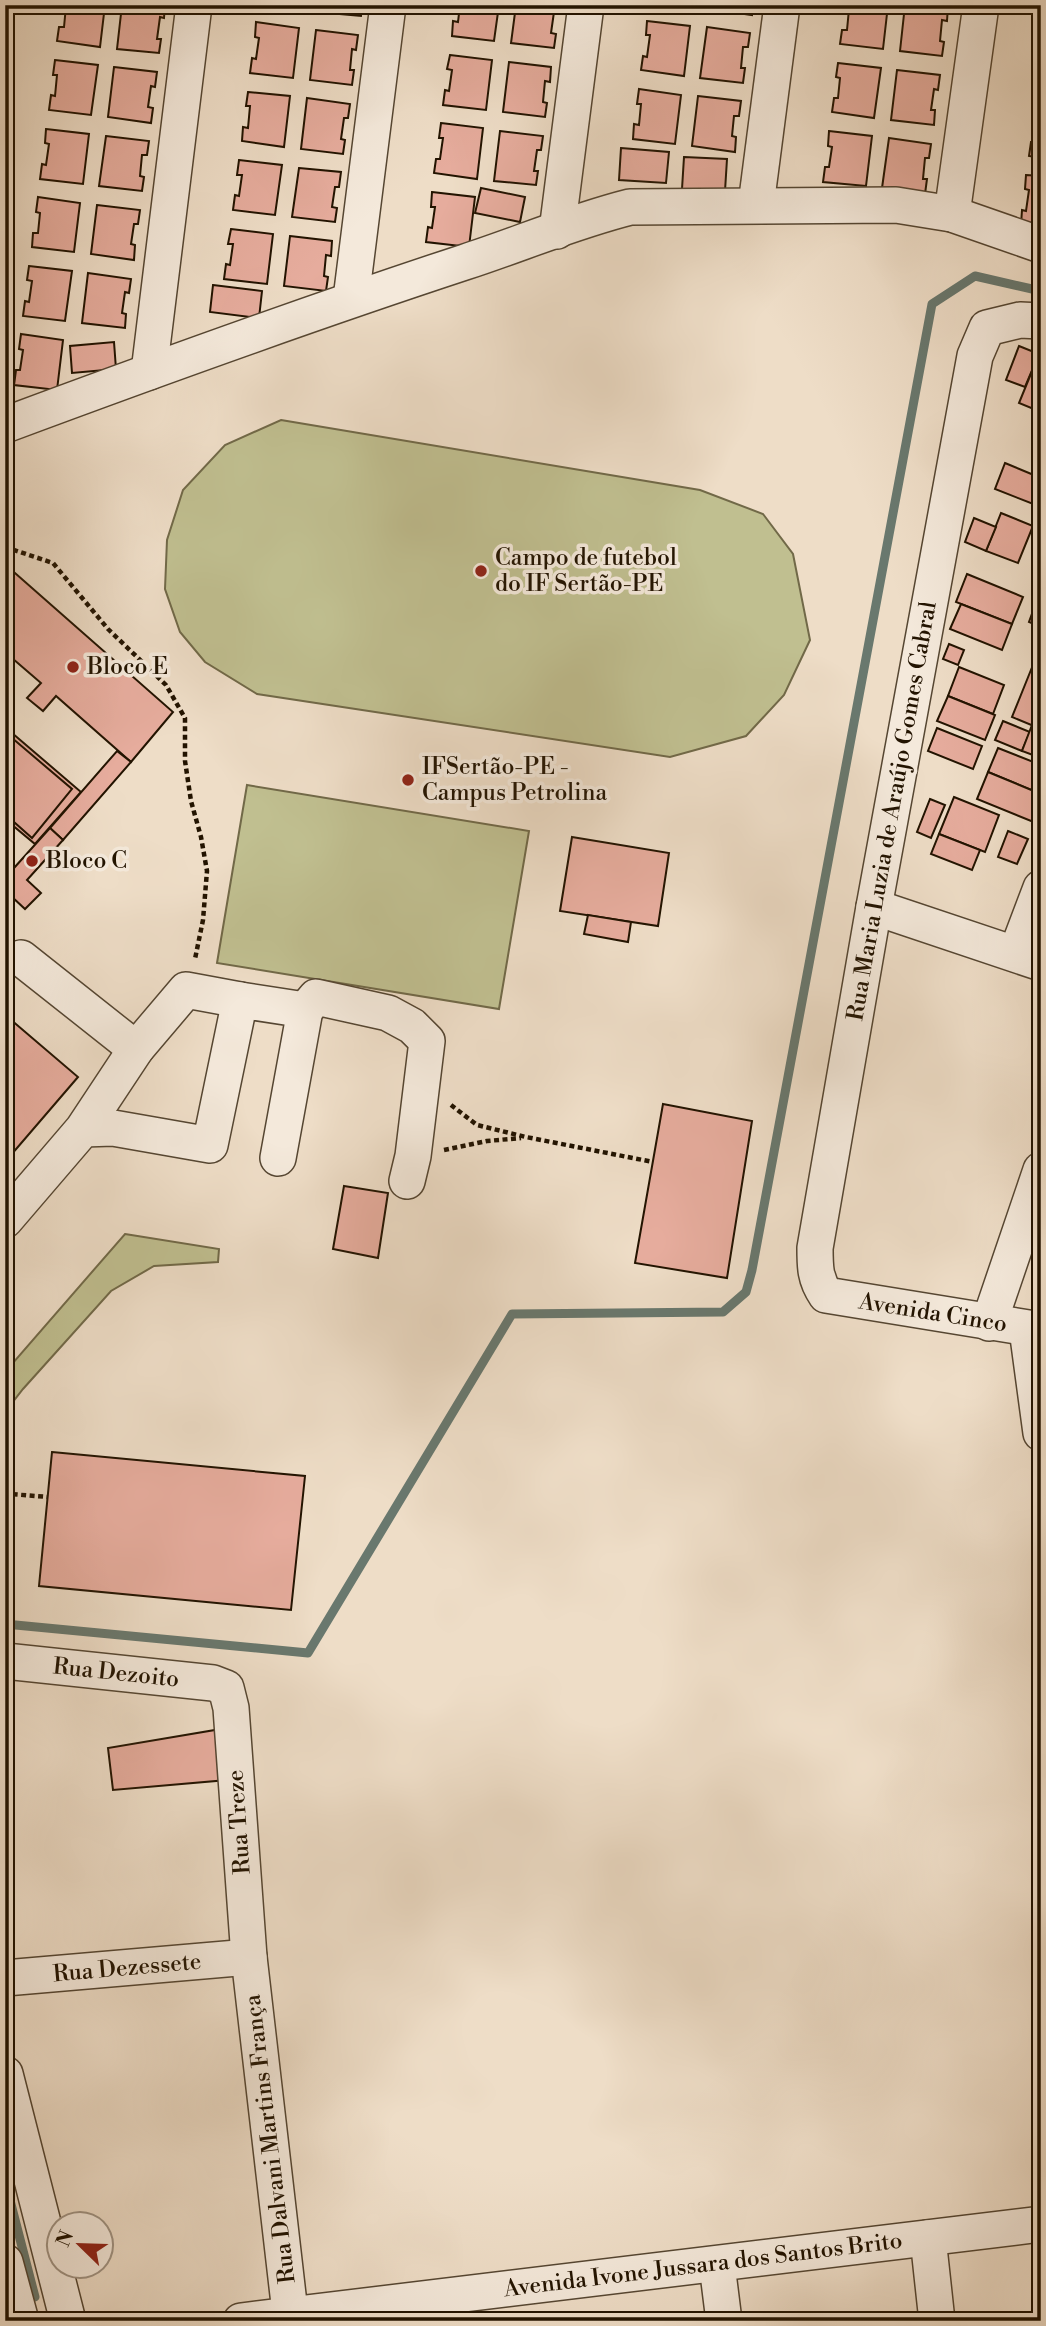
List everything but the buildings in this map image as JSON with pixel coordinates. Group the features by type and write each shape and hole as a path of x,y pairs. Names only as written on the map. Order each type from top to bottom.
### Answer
{"street":[{"path":"149,372 194,5"},
{"path":"351,299 388,5"},
{"path":"557,231 586,5"},
{"path":"756,205 782,5"},
{"path":"952,214 981,5"},
{"path":"5,425 351,299 630,206 896,205 952,214 1041,245"},
{"name":"Rua Maria Luzia de Araújo Gomes Cabral","path":"826,1295 814,1271 815,1248 874,907 975,356 987,328 1020,320 1041,321"},
{"path":"874,907 1028,958 1041,888"},
{"path":"21,958 136,1049"},
{"path":"5,1220 83,1129 136,1049 186,990 305,1010"},
{"path":"278,1158 305,1010 316,997 388,1013 412,1026 427,1041 413,1156 407,1181"},
{"path":"83,1129 113,1128 210,1145 240,1000"},
{"path":"989,1323 1041,1170"},
{"name":"Avenida Cinco","path":"826,1295 1034,1329"},
{"path":"1034,1329 1041,1433"},
{"name":"Rua Dezoito","path":"5,1661 213,1683 226,1688"},
{"name":"Rua Treze","path":"226,1688 231,1708 249,1957"},
{"name":"Rua Dezessete","path":"5,1978 249,1957"},
{"name":"Rua Dalvani Martins França","path":"249,1957 290,2317"},
{"path":"5,2074 64,2320"},
{"name":"Avenida Ivone Jussara dos Santos Brito","path":"241,2321 501,2306 717,2264 1041,2224"},
{"path":"928,2238 937,2321"},
{"path":"5,2262 21,2321"},
{"path":"717,2264 724,2321"}],"path":[{"path":"5,547 53,563 108,629 166,685 185,718 185,761 191,802 207,870 203,920 186,990"},
{"path":"407,1181 429,1159 443,1150 487,1140 526,1137 653,1162"},
{"path":"5,1491 10,1494 48,1497"}],"shaded area":[{"name":"Campo de futebol do IF Sertão-PE","path":"281,420 700,490 763,514 793,554 810,640 784,695 746,736 670,757 257,694 205,662 180,632 165,589 167,540 183,490 225,445"},
{"path":"247,785 529,831 499,1009 217,963"},
{"path":"125,1234 219,1249 218,1262 154,1266 111,1291 5,1412 5,1372"}],"waterway":[{"path":"5,1624 308,1653 512,1314 723,1312 746,1292 932,304 975,276 1041,291"},
{"path":"5,2181 35,2297"}],"place":[{"name":"Campo de futebol do IF Sertão-PE","path":"481,571"},
{"name":"Bloco E","path":"73,667"},
{"name":"IFSertão-PE - Campus Petrolina","path":"408,780"},
{"name":"Bloco C","path":"32,861"}]}
